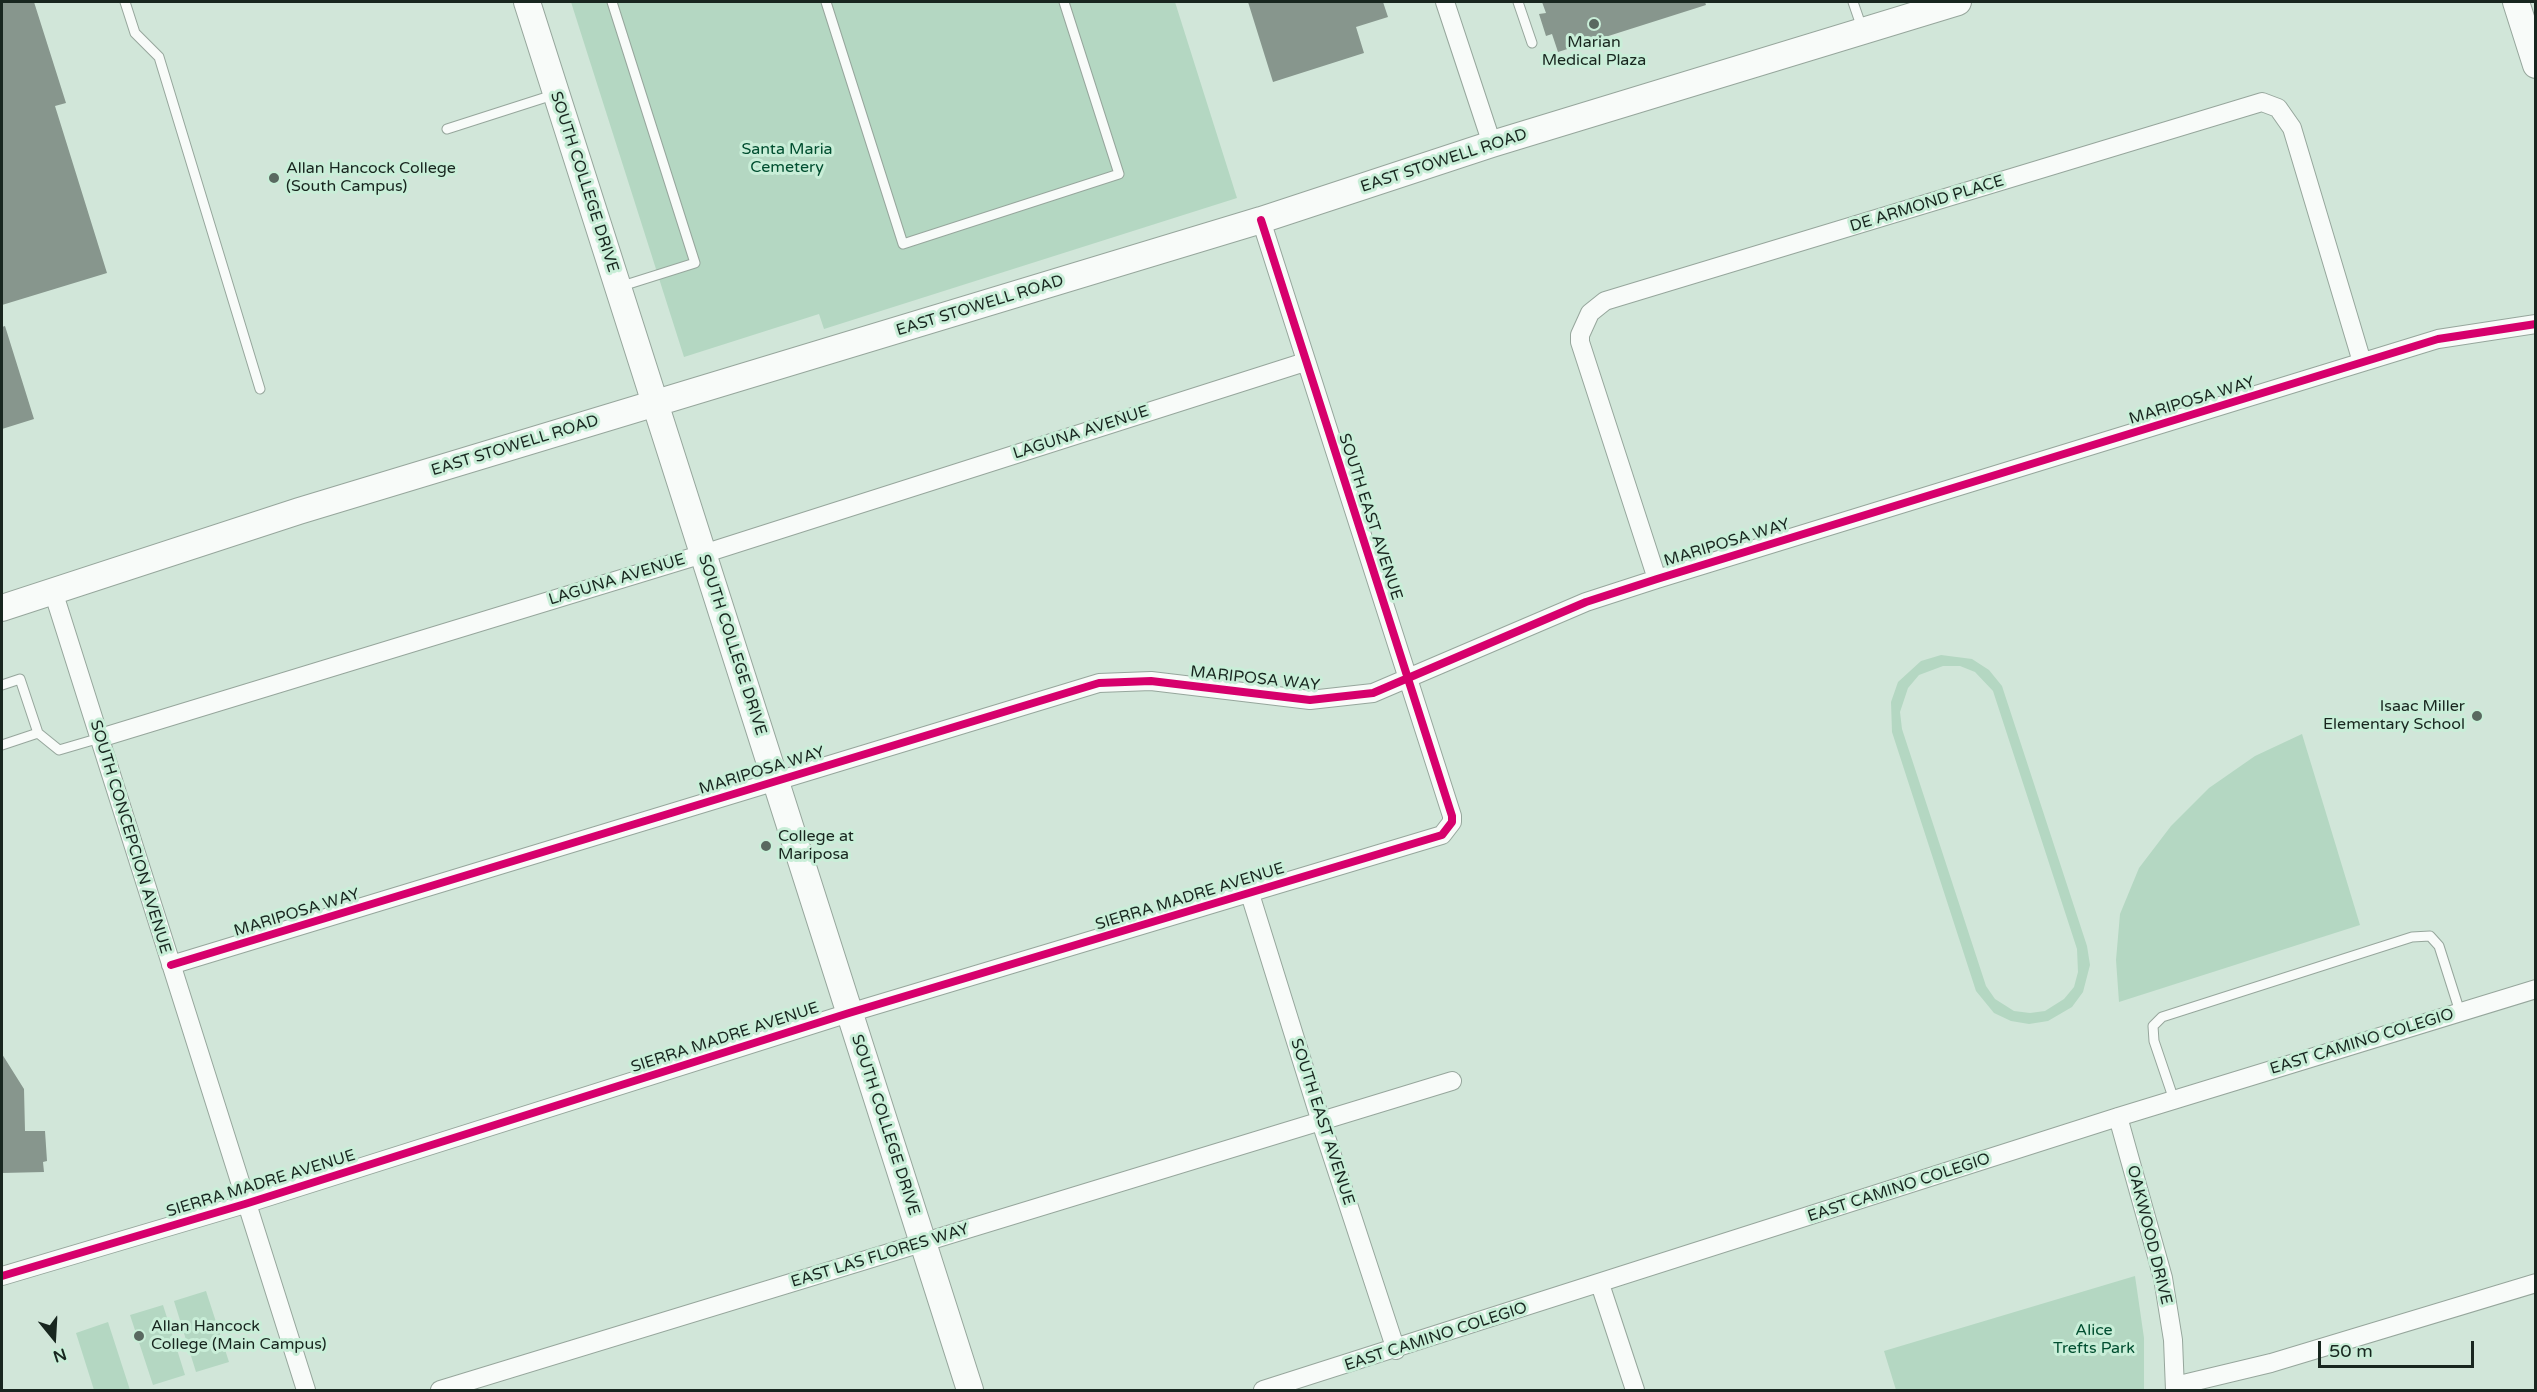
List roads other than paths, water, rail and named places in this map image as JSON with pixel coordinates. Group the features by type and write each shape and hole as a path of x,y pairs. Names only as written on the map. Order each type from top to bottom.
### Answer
{"main road":[{"name":"SOUTH COLLEGE DRIVE","path":"527,2 969,1390"},
{"name":"EAST STOWELL ROAD","path":"2,608 299,511 1261,220 1492,144 1958,2"},
{"path":"2516,2 2535,64"}],"street":[{"path":"1445,2 1492,144"},
{"name":"DE ARMOND PLACE","path":"1657,579 1580,342 1580,335 1590,313 1605,301 2262,102 2278,108 2292,128 2362,362"},
{"name":"SOUTH EAST AVENUE","path":"1261,220 1452,816 1452,822"},
{"name":"MARIPOSA WAY","path":"171,965 1099,683 1151,681 1310,700 1373,693 1586,602 1657,579 2438,339 2535,324"},
{"name":"LAGUNA AVENUE","path":"100,738 703,554 1305,362"},
{"name":"SOUTH CONCEPCION AVENUE","path":"53,591 245,1204 306,1390"},
{"name":"SIERRA MADRE AVENUE","path":"2,1276 245,1204 849,1013 1442,835 1452,822"},
{"name":"SOUTH EAST AVENUE","path":"1250,894 1321,1122 1396,1350"},
{"name":"EAST CAMINO COLEGIO","path":"1263,1390 1396,1350 2118,1117 2535,989"},
{"name":"EAST LAS FLORES WAY","path":"440,1390 1452,1081"},
{"name":"OAKWOOD DRIVE","path":"2118,1117 2163,1278 2174,1340 2175,1388"},
{"path":"2175,1388 2271,1363 2535,1283"},
{"path":"1600,1284 1635,1390"}],"lane":[{"path":"126,2 135,33 159,57 260,389"},
{"path":"612,2 695,263 617,287"},
{"path":"826,2 903,244 1119,174 1064,2"},
{"path":"1518,2 1532,43"},
{"path":"1853,2 1863,31"},
{"path":"447,129 556,94"},
{"path":"2,685 20,679 38,733 59,750 100,738"},
{"path":"2,745 38,733"},
{"path":"2174,1100 2154,1041 2153,1026 2162,1017 2412,937 2430,936 2439,946 2460,1012"}],"place":[{"name":"Marian Medical Plaza","path":"1594,24"},
{"name":"Allan Hancock College (South Campus)","path":"274,178"},
{"name":"Isaac Miller Elementary School","path":"2477,716"},
{"name":"College at Mariposa","path":"766,846"},
{"name":"Allan Hancock College (Main Campus)","path":"139,1336"}],"park label":[{"name":"Santa Maria Cemetery","path":"787,159"},
{"name":"Alice Trefts Park","path":"2094,1340"}]}
